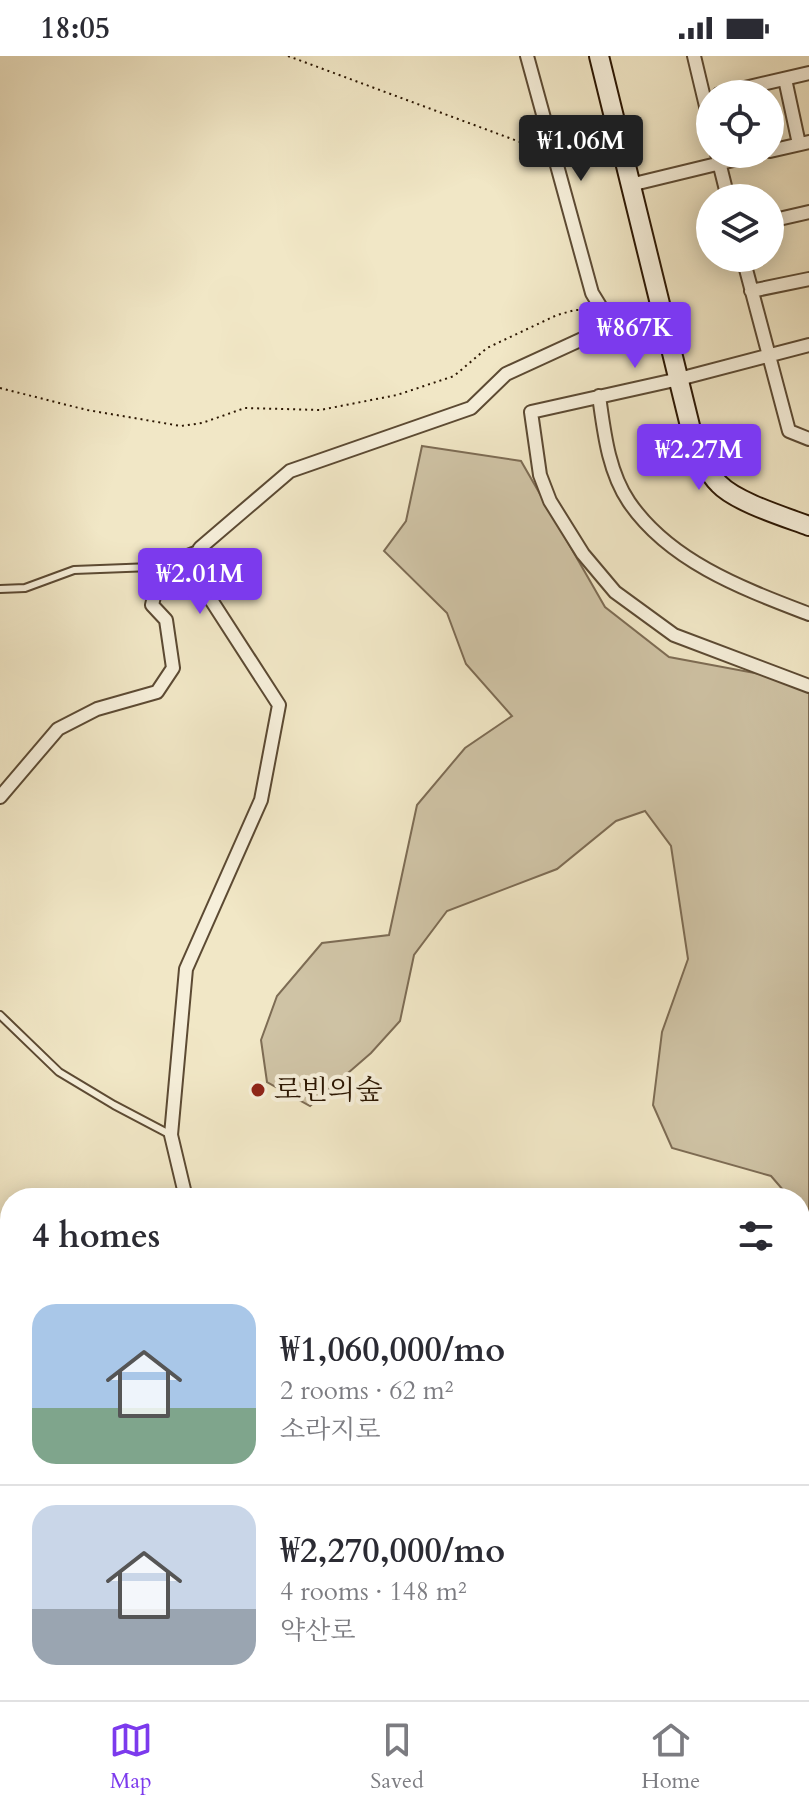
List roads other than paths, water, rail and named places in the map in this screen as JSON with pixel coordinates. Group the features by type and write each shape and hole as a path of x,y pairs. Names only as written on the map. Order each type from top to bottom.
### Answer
{"street":[{"path":"527,56 592,293 603,311 628,318"},
{"path":"599,56 692,434 702,459 719,485 758,507 809,526"},
{"path":"694,56 702,80"},
{"path":"781,80 809,73"},
{"path":"784,148 804,143 785,79"},
{"path":"630,185 696,166"},
{"path":"784,218 809,212"},
{"path":"746,272 789,431 809,439"},
{"path":"751,291 809,279"},
{"path":"184,1188 171,1135 186,969 261,800 279,705 204,589 200,548 290,471 471,408 506,374 628,318 661,310"},
{"path":"809,345 679,379 531,412 540,475 550,501 583,554 615,592 674,635 809,686"},
{"path":"599,396 606,444 614,470 629,501 651,526 669,544 732,583 809,614"},
{"path":"0,797 58,729 97,709 157,692 173,668 166,620 152,605 162,563"}],"lane":[{"path":"0,589 25,588 74,570 152,567 200,548"},
{"path":"178,557 204,589"},
{"path":"0,1015 59,1072 171,1135"}],"place":[{"name":"로빈의숲","path":"258,1090"}]}
